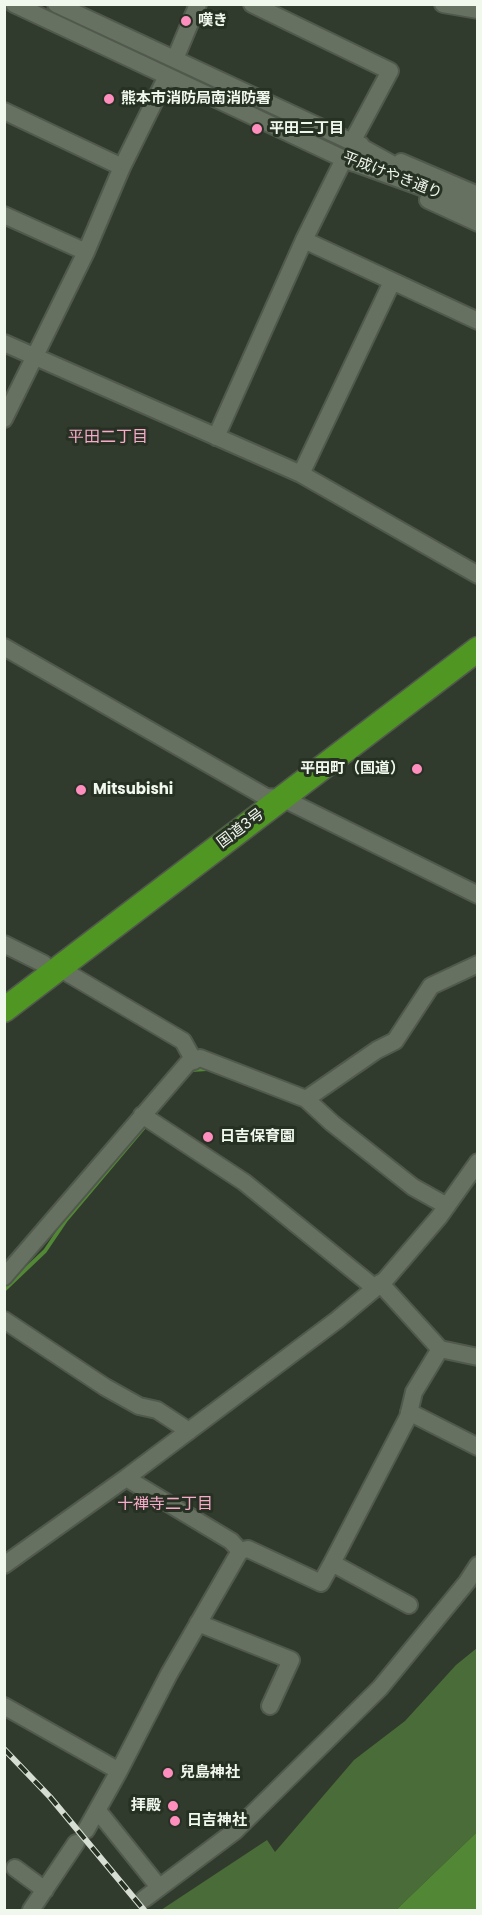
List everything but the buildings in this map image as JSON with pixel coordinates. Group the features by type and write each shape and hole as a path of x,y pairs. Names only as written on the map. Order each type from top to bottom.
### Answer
{"highway":[{"name":"国道3号","path":"274,798 477,635"},
{"name":"国道3号","path":"4,1010 51,966 274,798 477,650"},
{"name":"国道3号","path":"4,994 51,966"}],"street":[{"name":"平成けやき通り","path":"14,4 344,159 460,201"},
{"name":"平成けやき通り","path":"56,4 352,142 460,201"},
{"path":"175,59 198,4"},
{"path":"252,4 390,71 352,142 477,195"},
{"path":"443,4 477,10"},
{"path":"4,419 86,252 122,167 167,76"},
{"path":"4,111 122,167"},
{"path":"216,437 304,240 344,159 477,223"},
{"path":"460,201 477,210"},
{"path":"4,215 86,252"},
{"path":"304,240 477,321"},
{"path":"301,474 392,282"},
{"path":"4,343 301,474 477,575"},
{"path":"4,647 274,798 477,894"},
{"path":"4,944 51,966 183,1041 194,1061"},
{"path":"306,1099 377,1050 395,1041 431,986 477,964"},
{"path":"4,1277 188,1063 200,1058 306,1099 332,1123 413,1187 447,1206"},
{"path":"142,1115 244,1182 378,1286 440,1348 477,1358"},
{"path":"4,1565 126,1478 378,1286 410,1254 477,1162"},
{"path":"4,1320 114,1392 139,1406 157,1410 189,1431"},
{"path":"31,1911 98,1811 198,1623 240,1551 248,1549 321,1583 409,1412 414,1392 440,1348"},
{"path":"409,1412 477,1447"},
{"path":"126,1478 231,1540 240,1551"},
{"path":"332,1563 409,1605"},
{"path":"144,1899 235,1831 380,1688 458,1594 477,1565"},
{"path":"458,1594 474,1588 477,1583"},
{"path":"198,1623 291,1660 270,1706"},
{"path":"4,1706 119,1771"},
{"path":"98,1811 159,1887"},
{"path":"15,1868 45,1890"}],"shaded area":[{"path":"477,1648 477,1832 396,1910 161,1910 267,1840 275,1852 354,1760 405,1721 456,1665"},
{"path":"477,1832 477,1910 396,1910"}],"waterway":[{"path":"191,1070 207,1069"},
{"path":"4,1290 45,1251 66,1220 146,1125"}],"railway":[{"path":"4,1749 50,1797 144,1910"}],"place":[{"name":"嘆き","path":"186,21"},
{"name":"熊本市消防局南消防署","path":"109,99"},
{"name":"平田二丁目","path":"257,129"},
{"name":"平田町（国道）","path":"417,769"},
{"name":"Mitsubishi","path":"81,790"},
{"name":"日吉保育園","path":"208,1137"},
{"name":"兒島神社","path":"168,1773"},
{"name":"拝殿","path":"173,1806"},
{"name":"日吉神社","path":"175,1821"}],"district":[{"name":"平田二丁目","path":"108,438"},
{"name":"十禅寺二丁目","path":"165,1505"}]}
